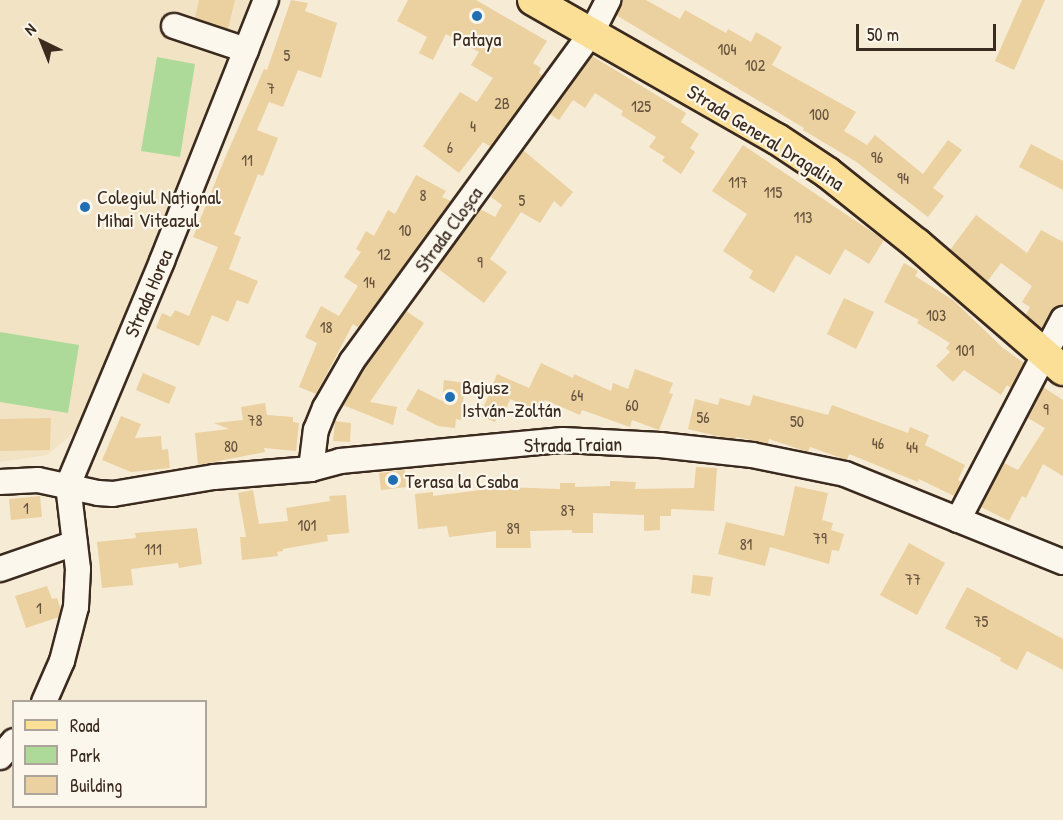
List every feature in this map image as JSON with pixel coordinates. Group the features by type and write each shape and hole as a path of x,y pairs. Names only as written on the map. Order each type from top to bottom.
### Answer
{"main road":[{"name":"Strada General Dragalina","path":"533,0 777,139 828,173 1054,362"}],"street":[{"name":"Strada Horea","path":"68,485 162,261 266,0"},
{"name":"Strada Cloșca","path":"311,469 316,430 325,408 352,361 592,32 608,0"},
{"path":"174,26 246,50"},
{"path":"958,520 992,438 1054,362 1063,319"},
{"name":"Strada Traian","path":"0,482 38,480 113,494 214,477 311,469 340,460 563,440 660,445 752,455 845,474 1063,562"},
{"path":"45,700 62,661 76,607 78,569 68,485"},
{"path":"0,569 75,543"},
{"path":"0,757 12,743"}],"shaded area":[{"name":"Colegiul Național Mihai Viteazul","path":"0,0 252,0 87,414 75,432 47,455 0,462"}],"green space":[{"path":"157,57 195,64 180,157 141,151"},
{"path":"0,332 79,345 68,413 0,402"}],"building":[{"path":"199,0 235,0 228,29 195,18"},
{"path":"291,0 308,3 305,11 337,23 321,78 298,70 283,107 269,102 257,130 278,138 263,176 258,174 234,234 241,237 229,269 258,281 248,304 237,300 228,322 212,315 199,346 156,328 162,313 171,317 175,310 189,316 218,247 193,237 264,69 267,70"},
{"path":"408,0 476,0 547,41 533,63 541,68 539,73 543,76 491,147 483,142 459,173 423,146 460,92 477,102 493,78 471,65 479,52 446,34 433,60 419,53 427,37 397,21"},
{"path":"622,0 646,0 680,19 685,10 726,33 728,29 751,42 756,32 782,47 772,65 856,112 844,131 867,145 875,135 923,174 948,140 962,150 933,188 944,196 928,217 855,161 616,15"},
{"path":"1022,0 1045,0 1014,70 995,61"},
{"path":"592,56 686,113 681,122 699,134 690,148 695,152 681,174 662,161 665,157 649,147 656,137 621,115 623,111 595,93 585,108 573,100 559,120 550,114"},
{"path":"1031,144 1063,161 1063,190 1019,167"},
{"path":"743,145 884,240 869,264 845,249 830,275 796,255 774,293 749,278 753,271 723,251 747,214 712,191"},
{"path":"523,150 573,192 561,207 554,201 540,223 521,212 490,259 507,272 484,303 437,268 480,209 495,217 502,205 491,197"},
{"path":"416,175 446,191 442,197 451,201 359,328 353,324 316,394 299,387 317,343 305,337 321,306 339,316 358,286 344,277 361,252 356,249 366,231 374,236 388,210 395,214"},
{"path":"976,215 1027,253 1041,230 1063,242 1063,305 1051,312 1042,329 1026,315 1030,307 1022,302 1032,286 1001,263 987,282 950,250"},
{"path":"904,263 918,271 915,276 953,300 1003,348 1024,363 1011,388 1007,385 1001,395 964,370 953,382 936,366 950,352 946,348 950,343 917,323 919,320 884,302"},
{"path":"844,298 874,312 856,349 827,334"},
{"path":"406,311 424,323 370,402 397,407 393,425 343,405 364,369"},
{"path":"541,363 573,378 574,374 611,391 613,383 628,389 635,369 673,383 669,393 673,394 659,430 632,420 630,427 582,410 580,415 545,400 539,412 510,399 502,419 497,418 495,422 480,416 497,374 529,388"},
{"path":"143,373 176,387 169,404 136,390"},
{"path":"444,380 465,383 461,420 456,419 455,428 438,426 406,410 418,389 442,401"},
{"path":"1043,387 1063,400 1063,476 1043,464 1026,498 1022,496 1009,521 981,507 1004,463 1018,470 1045,428 1028,418"},
{"path":"753,395 828,415 832,405 908,433 910,427 929,435 925,445 965,465 958,480 962,482 954,496 919,479 918,482 849,454 847,460 810,447 808,452 769,439 768,444 688,429 695,399 718,405 720,398 750,406"},
{"path":"265,403 267,415 293,417 293,422 299,423 296,451 264,448 265,452 198,465 195,433 229,429 214,423 243,420 241,407"},
{"path":"121,416 141,424 135,438 161,436 162,450 168,449 170,468 131,472 102,460"},
{"path":"51,418 50,450 0,451 0,419"},
{"path":"335,421 351,423 350,442 333,441"},
{"path":"696,467 717,468 714,511 671,509 671,516 660,516 660,530 644,531 644,515 593,513 593,533 572,533 572,530 530,531 531,548 496,548 496,531 449,537 447,526 418,529 415,494 433,492 433,496 504,487 560,489 560,483 575,483 575,487 610,486 610,481 636,482 635,489 694,488"},
{"name":"Terasa la Csaba","path":"405,470 406,487 381,490 379,473"},
{"path":"795,486 828,493 822,520 833,523 831,530 844,534 839,551 832,550 829,564 770,547 765,566 718,554 726,522 784,536"},
{"path":"253,490 259,524 288,521 286,508 330,501 329,496 346,495 349,533 327,535 328,541 283,549 277,552 278,556 242,560 240,537 246,537 238,493"},
{"path":"40,496 42,517 11,520 9,499"},
{"path":"197,528 202,564 179,568 178,563 131,569 133,585 102,588 97,542 136,538 135,533"},
{"path":"909,543 945,563 917,615 880,595"},
{"path":"693,575 713,577 710,596 691,593"},
{"path":"47,586 52,599 57,598 61,610 59,617 26,628 15,596"},
{"path":"967,587 1063,639 1063,670 1027,651 1017,670 1000,661 1001,658 945,628"}],"place":[{"name":"Pataya","path":"477,16"},
{"name":"Colegiul Național Mihai Viteazul","path":"85,207"},
{"name":"Bajusz István-Zoltán","path":"450,397"},
{"name":"Terasa la Csaba","path":"393,480"}]}
